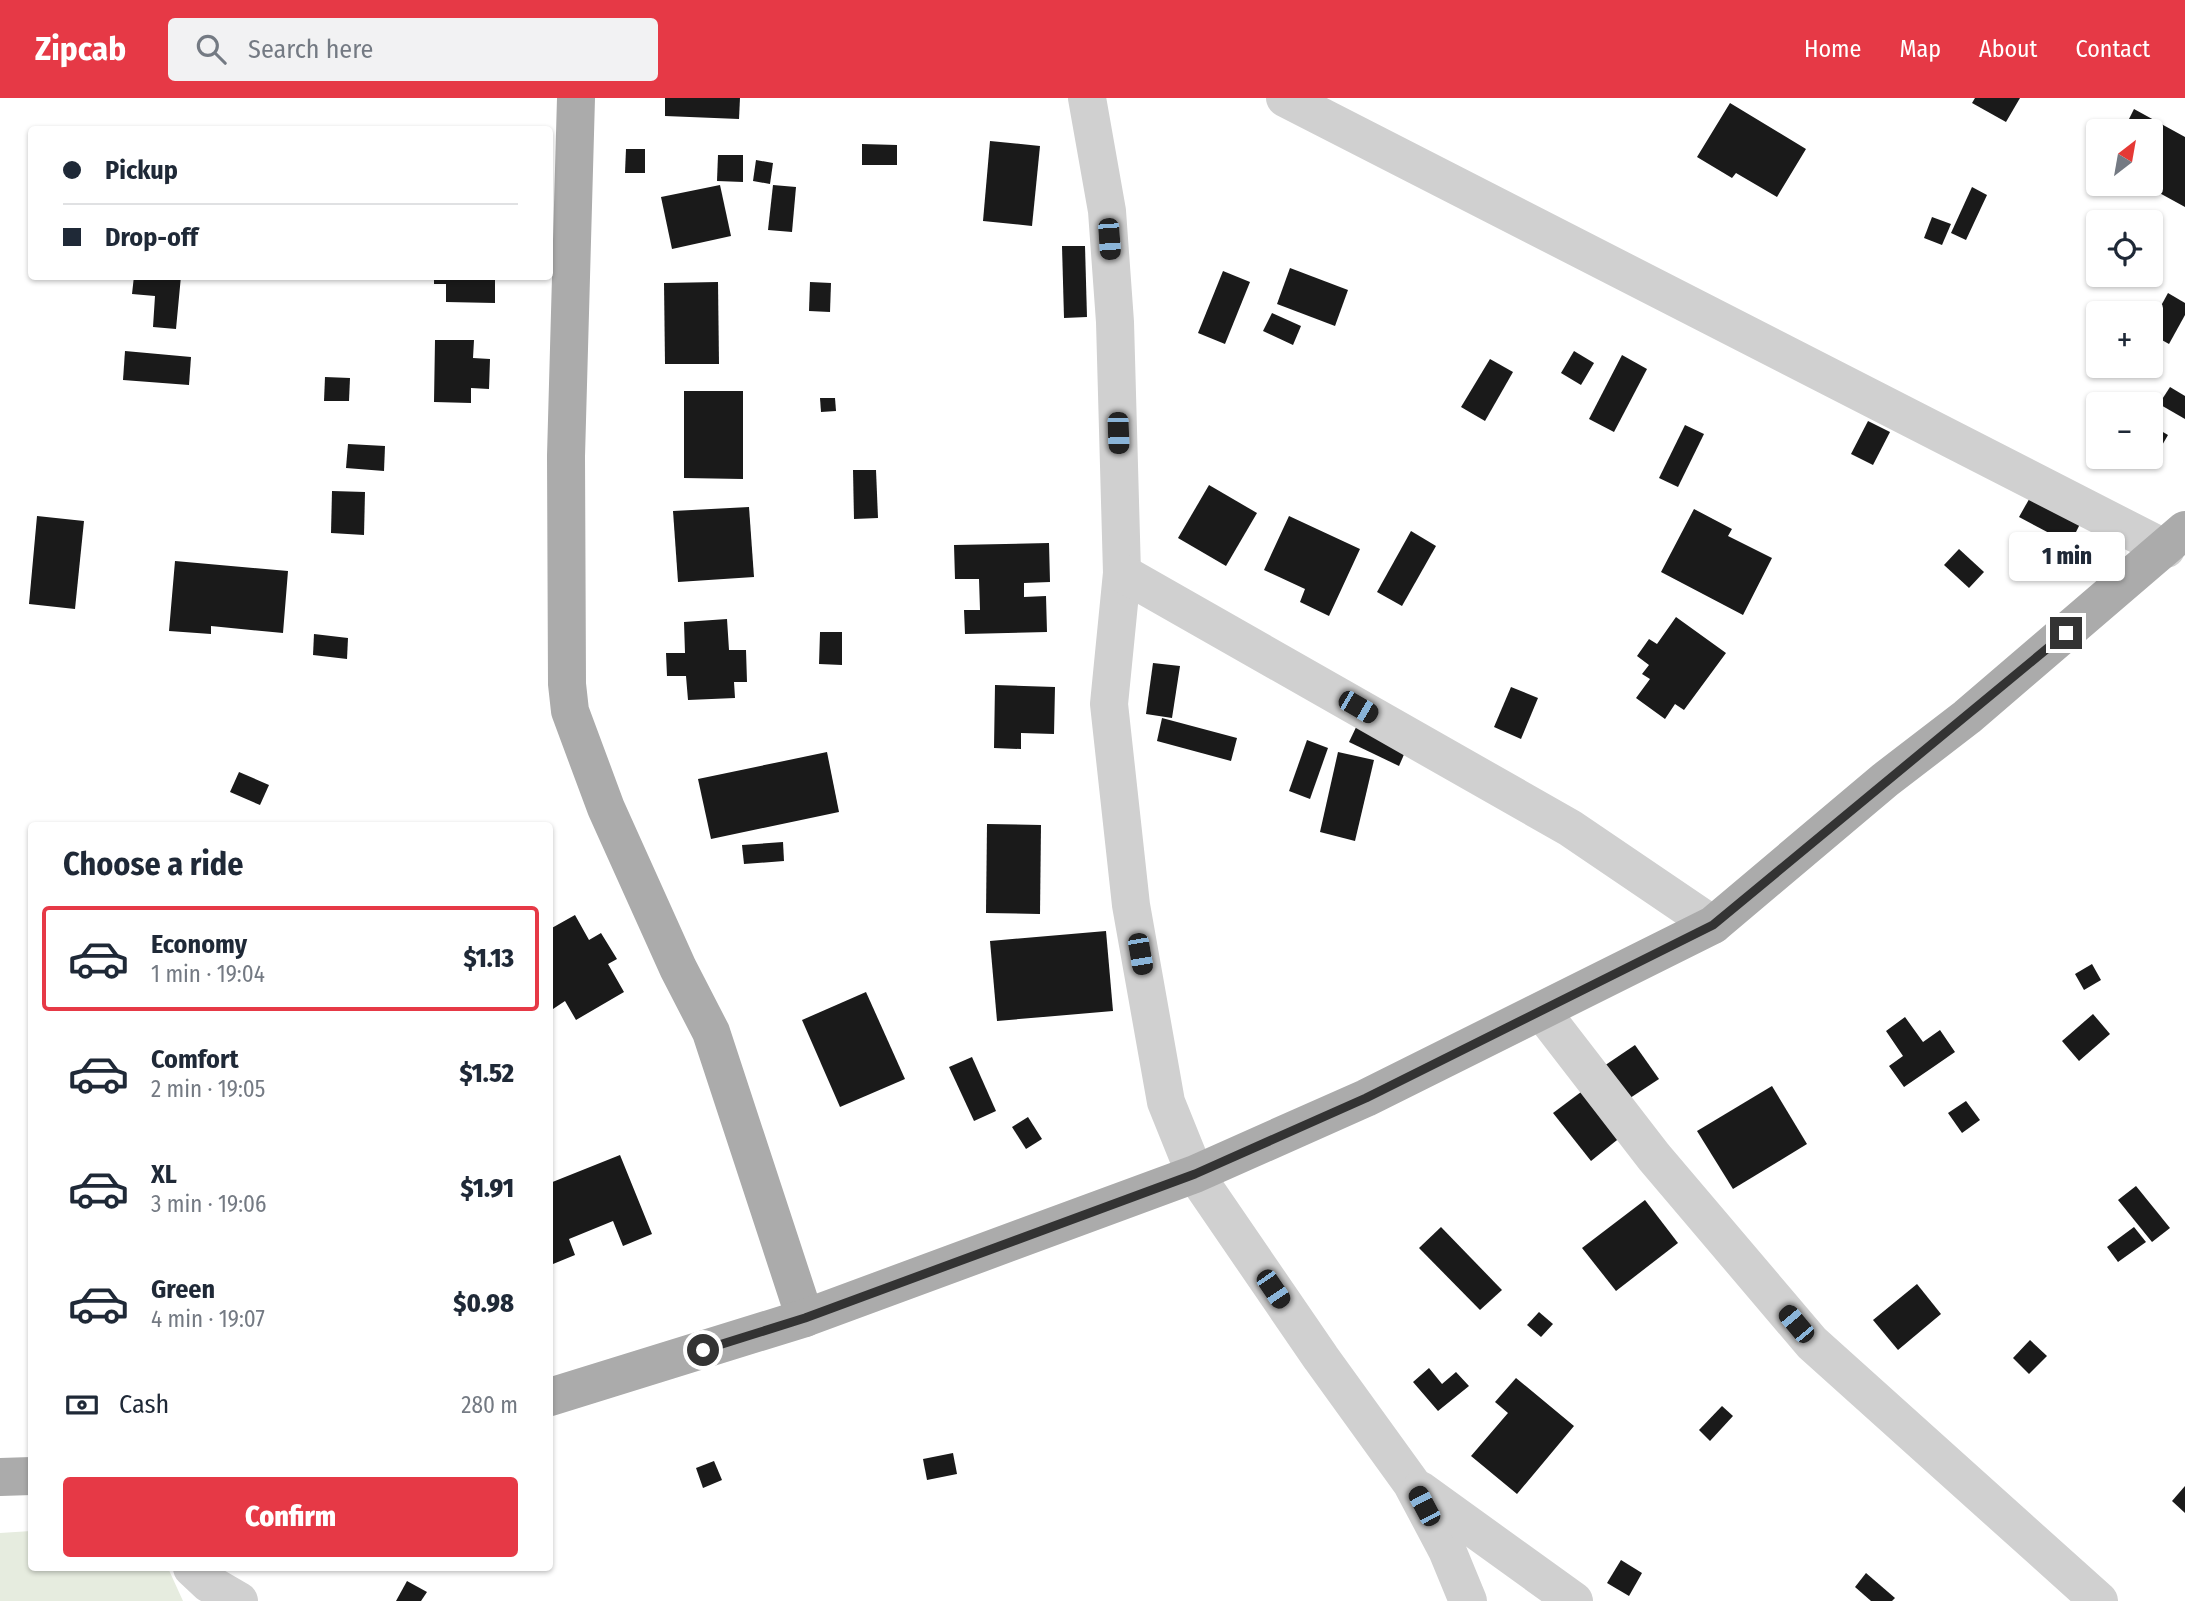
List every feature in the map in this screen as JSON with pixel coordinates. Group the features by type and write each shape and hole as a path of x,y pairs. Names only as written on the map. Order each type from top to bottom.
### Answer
{"main road":[{"path":"576,98 566,456 567,684 570,711 606,808 678,968 711,1032 805,1318"},
{"path":"553,1397 805,1318 1195,1174 1366,1098 1713,925 2175,540"},
{"path":"0,1478 28,1476"}],"street":[{"path":"1087,98 1107,211 1115,322 1122,573 1109,704 1132,905 1166,1102 1195,1174 1321,1358 1412,1484 1447,1550 1468,1601"},
{"path":"1285,98 2175,540"},
{"path":"1122,573 1570,828 1713,925"},
{"path":"1542,1012 1654,1157 1812,1343 2099,1601"},
{"path":"1412,1484 1574,1601"},
{"path":"195,1571 208,1583 239,1601"}],"shaded area":[{"path":"28,1531 28,1571 169,1571 183,1601 0,1601 0,1533"}],"building":[{"path":"665,98 740,98 739,119 665,116"},
{"path":"1975,98 2020,98 2006,122 1972,103"},
{"path":"1730,103 1806,149 1777,197 1736,173 1732,178 1697,157"},
{"path":"2134,109 2152,119 2129,119"},
{"path":"2163,125 2185,137 2185,207 2163,195"},
{"path":"990,141 1040,146 1032,226 983,221"},
{"path":"862,144 897,145 897,165 862,165"},
{"path":"626,149 645,149 645,173 625,173"},
{"path":"718,155 743,155 743,182 717,181"},
{"path":"756,160 773,163 770,184 753,181"},
{"path":"720,185 731,236 672,249 661,197"},
{"path":"773,185 796,187 792,232 768,230"},
{"path":"1972,187 1987,195 1966,240 1951,233"},
{"path":"1932,217 1951,224 1942,245 1924,238"},
{"path":"1062,246 1085,246 1087,317 1064,318"},
{"path":"1290,268 1348,290 1335,326 1277,304"},
{"path":"1223,271 1250,282 1225,344 1198,333"},
{"path":"134,280 181,280 176,329 153,327 155,296 132,294"},
{"path":"434,280 495,280 495,303 446,302 446,284 434,284"},
{"path":"718,282 719,364 665,364 664,283"},
{"path":"810,282 831,283 830,312 809,311"},
{"path":"2168,293 2185,303 2185,315 2169,344 2163,341 2163,302"},
{"path":"1272,313 1301,326 1293,345 1263,331"},
{"path":"435,340 474,340 473,358 490,359 489,389 471,388 471,403 434,402"},
{"path":"125,351 191,357 189,385 123,380"},
{"path":"1574,351 1594,363 1581,385 1561,373"},
{"path":"1622,355 1647,369 1614,432 1589,419"},
{"path":"1490,359 1513,372 1485,421 1461,407"},
{"path":"325,377 350,378 349,401 324,401"},
{"path":"2170,387 2185,396 2185,419 2163,406 2163,398"},
{"path":"684,391 743,391 743,479 684,478"},
{"path":"820,398 835,398 836,411 821,412"},
{"path":"1868,421 1890,432 1873,465 1851,454"},
{"path":"1685,425 1704,434 1678,487 1659,478"},
{"path":"348,444 385,446 384,471 346,468"},
{"path":"853,470 876,470 878,518 854,519"},
{"path":"1209,485 1257,513 1226,566 1178,538"},
{"path":"332,491 365,492 364,535 331,533"},
{"path":"2032,494 2082,520 2070,544 2019,517"},
{"path":"749,507 754,577 678,582 673,511"},
{"path":"1694,509 1732,529 1728,536 1772,558 1743,615 1661,572"},
{"path":"37,516 84,521 75,609 29,604"},
{"path":"1289,516 1360,549 1329,616 1300,602 1305,589 1264,570"},
{"path":"1411,531 1436,546 1402,606 1377,592"},
{"path":"1049,543 1050,582 1024,583 1024,597 1046,596 1047,632 965,634 964,610 980,610 979,579 955,579 954,545"},
{"path":"1959,549 1984,572 1969,588 1944,565"},
{"path":"175,561 288,571 283,633 211,626 211,634 169,631"},
{"path":"1676,617 1726,653 1684,710 1675,704 1665,719 1636,698 1650,679 1642,674 1649,665 1637,656 1649,639 1657,644"},
{"path":"727,619 729,650 746,650 747,682 734,682 735,698 688,700 686,676 667,676 666,653 685,653 684,622"},
{"path":"820,632 842,632 842,665 819,664"},
{"path":"314,634 348,638 347,659 313,655"},
{"path":"1153,663 1180,666 1172,718 1146,714"},
{"path":"995,685 1055,687 1054,734 1021,733 1021,749 994,748"},
{"path":"1511,687 1538,698 1521,739 1494,727"},
{"path":"1162,718 1237,738 1231,761 1157,741"},
{"path":"1360,719 1409,743 1399,766 1349,742"},
{"path":"1307,740 1328,748 1310,799 1289,791"},
{"path":"827,752 839,812 711,839 698,779"},
{"path":"1338,752 1374,760 1355,841 1320,832"},
{"path":"239,772 269,785 260,805 230,792"},
{"path":"987,824 1041,825 1040,914 986,913"},
{"path":"783,842 784,861 744,864 742,845"},
{"path":"575,915 589,940 601,933 617,959 608,964 624,992 576,1020 565,1001 553,1009 553,927"},
{"path":"1106,931 1113,1011 997,1021 990,941"},
{"path":"2092,964 2101,980 2084,990 2075,974"},
{"path":"866,992 905,1079 840,1107 802,1020"},
{"path":"2093,1014 2110,1034 2079,1061 2062,1041"},
{"path":"1905,1017 1923,1042 1940,1030 1955,1052 1904,1087 1889,1066 1903,1056 1886,1031"},
{"path":"1635,1045 1659,1079 1627,1100 1604,1066"},
{"path":"972,1057 996,1111 974,1121 949,1067"},
{"path":"1772,1086 1807,1144 1733,1189 1697,1131"},
{"path":"1585,1089 1622,1136 1591,1161 1553,1113"},
{"path":"1966,1101 1980,1120 1962,1133 1948,1113"},
{"path":"1028,1117 1042,1139 1026,1149 1012,1127"},
{"path":"620,1155 652,1234 623,1246 613,1221 569,1239 575,1255 553,1264 553,1182"},
{"path":"2136,1186 2170,1228 2152,1242 2118,1200"},
{"path":"1645,1200 1678,1243 1616,1291 1582,1248"},
{"path":"1441,1227 1502,1290 1480,1310 1419,1248"},
{"path":"2134,1227 2146,1242 2118,1262 2107,1247"},
{"path":"1917,1284 1941,1314 1898,1350 1873,1320"},
{"path":"1539,1312 1553,1324 1541,1337 1527,1325"},
{"path":"2030,1340 2047,1356 2029,1374 2013,1358"},
{"path":"1429,1368 1442,1384 1456,1372 1469,1386 1438,1411 1413,1382"},
{"path":"1516,1378 1574,1426 1517,1494 1471,1456 1508,1413 1495,1402"},
{"path":"1722,1406 1733,1416 1710,1441 1699,1430"},
{"path":"953,1453 957,1474 927,1480 923,1459"},
{"path":"714,1461 722,1480 703,1488 696,1468"},
{"path":"2185,1486 2185,1513 2172,1501"},
{"path":"1621,1560 1642,1573 1629,1596 1607,1583"},
{"path":"1866,1573 1895,1598 1892,1601 1871,1601 1855,1587"},
{"path":"407,1581 427,1592 421,1601 396,1601"}],"route":[{"path":"703,1350 805,1318 1195,1174 1366,1098 1713,925 2066,633"}]}
